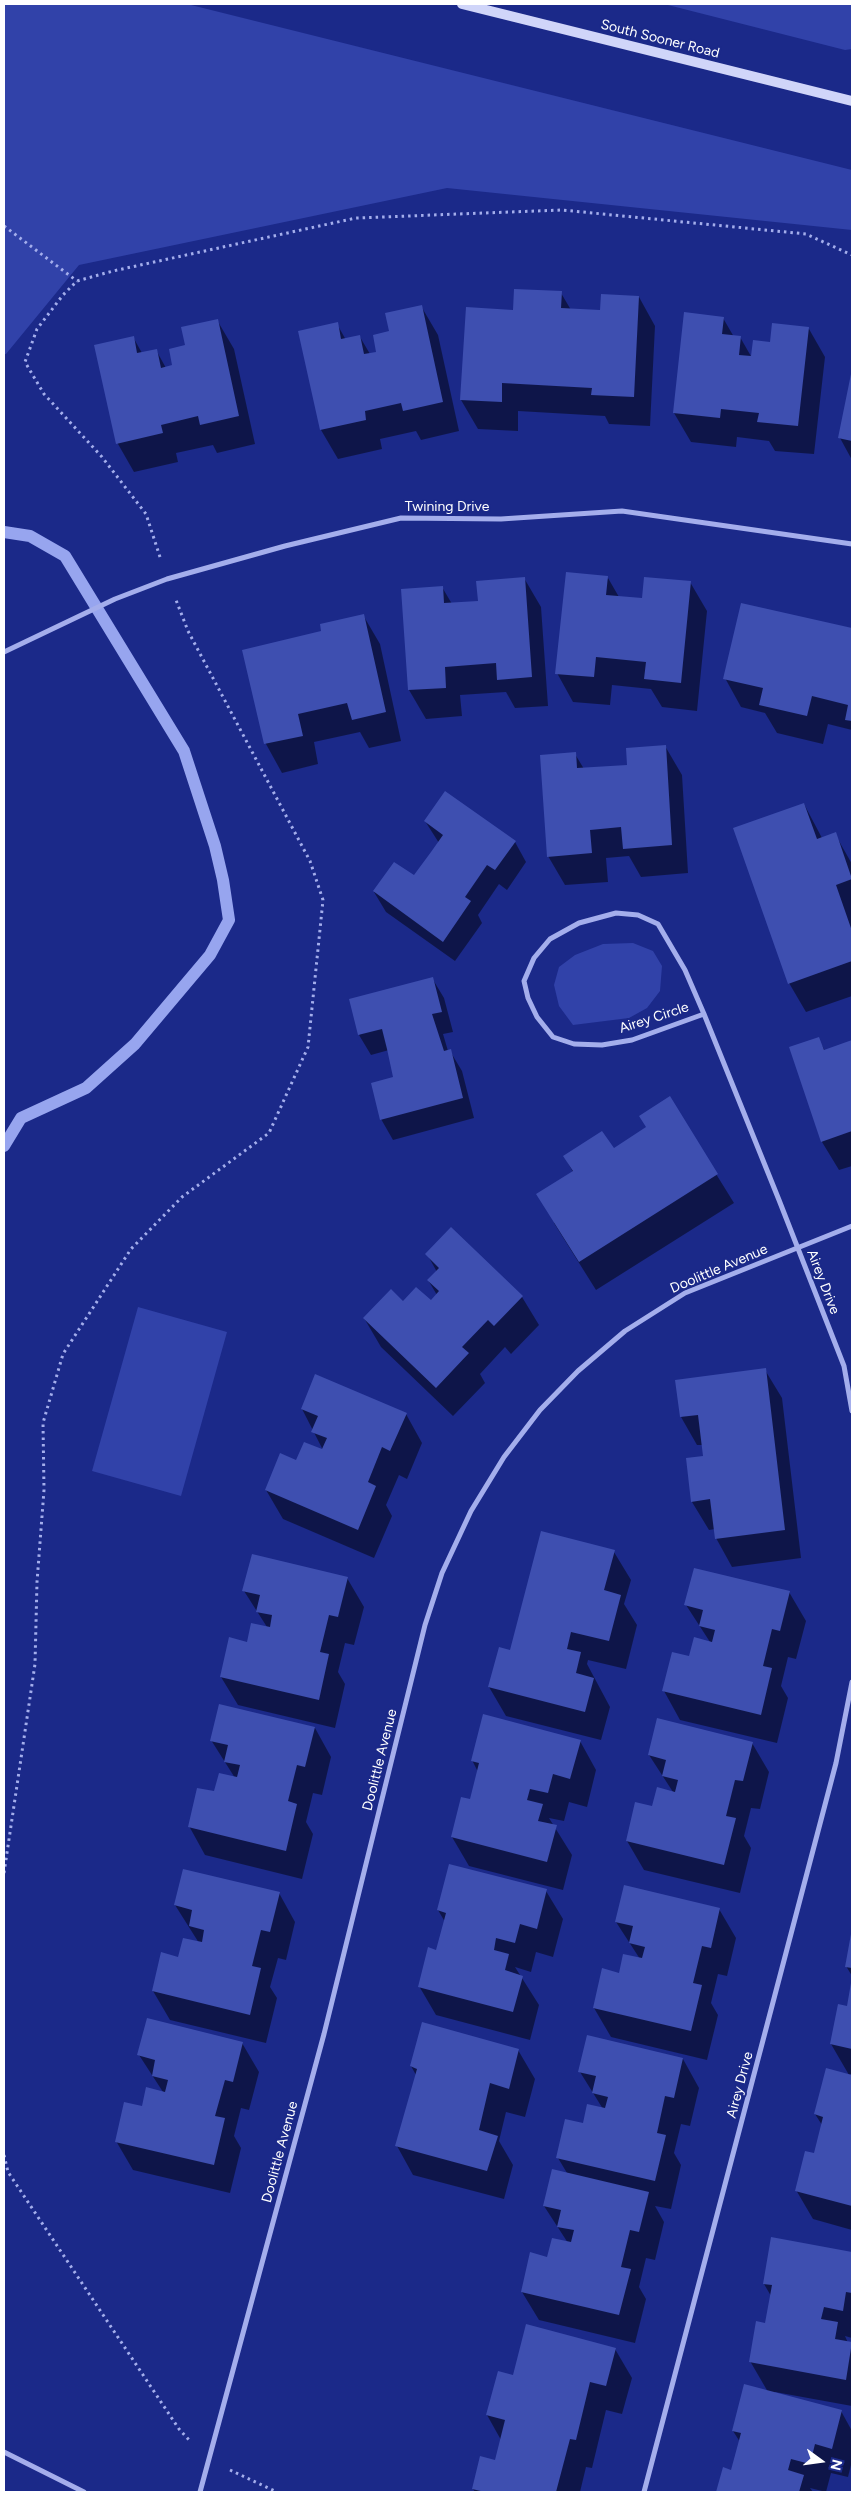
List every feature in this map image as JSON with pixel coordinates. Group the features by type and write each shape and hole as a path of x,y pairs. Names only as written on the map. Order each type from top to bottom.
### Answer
{"main road":[{"name":"South Sooner Road","path":"462,4 852,102"}],"street":[{"name":"Twining Drive","path":"4,652 38,634 115,599 166,579 284,546 401,518 501,519 622,511 852,544"},
{"name":"Airey Circle","path":"704,1014 632,1040 602,1044 574,1044 553,1037 537,1017 528,998 524,981 534,958 550,940 579,923 616,914 638,915 658,924 685,970 704,1014 797,1248"},
{"name":"Doolittle Avenue","path":"200,2492 324,2034 425,1625 442,1573 471,1511 504,1458 540,1410 578,1370 625,1331 685,1293 852,1226"},
{"name":"Airey Drive","path":"797,1248 844,1366 852,1410"},
{"name":"Airey Drive","path":"644,2492 836,1764 852,1682"},
{"path":"4,2452 84,2492"}],"path":[{"path":"4,1873 35,1664 36,1582 44,1490 44,1423 63,1354 131,1249 182,1197 269,1133 308,1047 323,900 310,861 188,630 166,579 146,514 102,457 44,394 25,362 37,329 63,295 77,281 113,271 356,218 552,211 806,234 852,255"},
{"path":"4,226 77,281"},
{"path":"4,2155 8,2172 179,2429 208,2461 277,2492"}],"shaded area":[{"path":"4,4 187,4 852,170 852,230 447,188 79,265 6,354 4,354"},
{"path":"664,4 852,4 852,49 845,50"},
{"path":"633,943 653,951 662,966 660,991 647,1008 629,1018 573,1025 559,1006 554,985 559,967 575,955 603,944"},
{"path":"138,1307 227,1332 181,1496 92,1471"}],"building":[{"path":"514,289 562,291 561,308 600,310 601,294 639,296 634,397 591,395 592,388 502,383 502,402 460,400 466,307 513,310"},
{"path":"422,305 443,402 403,411 401,403 365,411 366,420 320,430 298,331 338,322 341,339 360,335 364,354 376,352 373,335 389,331 385,313"},
{"path":"684,312 724,317 722,334 741,336 739,355 751,356 753,340 770,342 772,323 809,327 798,426 757,422 759,413 721,409 720,418 673,413"},
{"path":"218,319 239,416 200,425 198,416 161,425 163,433 116,444 94,345 134,336 137,353 157,349 161,368 172,365 169,349 185,345 181,327"},
{"path":"852,374 852,441 838,438"},
{"path":"566,572 608,576 606,595 642,598 644,577 691,581 681,683 644,679 646,662 596,657 594,677 555,674"},
{"path":"525,577 532,677 497,680 496,663 445,667 446,688 408,690 401,589 443,586 444,603 478,601 476,581"},
{"path":"741,603 852,628 852,721 845,720 848,705 812,696 807,716 759,705 763,688 723,679"},
{"path":"364,614 386,712 352,720 347,703 298,714 303,736 264,744 242,650 321,631 320,624"},
{"path":"666,745 672,845 623,849 621,827 590,830 592,853 547,857 540,755 576,752 577,768 627,765 626,748"},
{"path":"445,791 516,841 495,870 487,865 465,897 471,901 443,942 373,891 394,862 414,875 431,852 443,835 424,821"},
{"path":"804,803 817,839 836,832 852,879 836,885 852,931 852,961 788,984 733,828"},
{"path":"433,977 442,1012 432,1014 444,1051 451,1049 463,1098 380,1120 371,1083 393,1077 382,1029 358,1035 349,999"},
{"path":"819,1037 824,1050 852,1040 852,1131 821,1142 789,1047"},
{"path":"670,1096 718,1174 579,1262 536,1194 573,1171 563,1156 602,1131 614,1148 646,1127 639,1116"},
{"path":"451,1227 523,1296 494,1326 488,1320 462,1347 469,1353 436,1388 363,1318 391,1289 403,1301 416,1287 431,1300 439,1291 427,1280 439,1268 425,1254"},
{"path":"766,1368 785,1530 715,1539 710,1499 691,1502 686,1458 703,1456 698,1415 680,1417 675,1380"},
{"path":"315,1374 407,1413 390,1451 382,1447 368,1482 376,1486 358,1530 265,1490 280,1453 296,1460 304,1442 322,1449 327,1438 311,1432 318,1416 301,1409"},
{"path":"541,1531 615,1550 604,1590 621,1595 609,1641 571,1632 567,1649 581,1652 576,1673 594,1678 585,1712 488,1687 499,1647 510,1650"},
{"path":"252,1554 348,1577 338,1617 329,1615 320,1652 329,1654 319,1700 220,1677 229,1637 247,1642 251,1623 270,1627 272,1615 256,1612 260,1595 242,1591"},
{"path":"694,1568 790,1591 780,1631 772,1629 763,1666 772,1668 761,1715 662,1691 672,1652 689,1656 694,1637 712,1642 715,1630 699,1626 703,1610 684,1605"},
{"path":"219,1704 315,1727 305,1767 297,1765 288,1801 297,1804 286,1851 188,1827 197,1788 214,1791 219,1773 237,1777 240,1765 224,1762 228,1745 210,1741"},
{"path":"483,1714 581,1740 570,1779 553,1774 548,1793 530,1789 527,1800 543,1804 538,1821 557,1825 547,1862 451,1837 461,1797 470,1799 479,1763 471,1761"},
{"path":"657,1718 753,1742 743,1781 735,1780 726,1816 736,1818 724,1865 626,1841 635,1802 652,1806 657,1787 675,1792 678,1780 662,1776 666,1760 648,1755"},
{"path":"449,1864 547,1889 537,1929 520,1924 515,1943 496,1938 494,1950 509,1954 505,1970 523,1976 513,2012 418,1987 428,1947 436,1950 446,1913 437,1910"},
{"path":"183,1869 280,1892 270,1932 261,1930 252,1966 261,1968 250,2015 152,1991 161,1952 178,1957 183,1938 202,1942 204,1930 189,1926 192,1910 174,1905"},
{"path":"624,1885 720,1908 711,1948 702,1946 693,1983 702,1985 691,2031 593,2008 602,1968 619,1973 623,1954 642,1958 645,1947 629,1943 633,1926 615,1922"},
{"path":"852,1934 852,1968 845,1967"},
{"path":"851,1983 852,2049 830,2044 838,2004 847,2006"},
{"path":"147,2018 243,2042 233,2082 225,2080 215,2116 225,2118 214,2165 115,2142 124,2102 142,2106 146,2087 165,2092 168,2080 152,2076 155,2060 137,2055"},
{"path":"422,2022 519,2049 509,2089 490,2083 479,2130 498,2136 487,2171 395,2146 417,2069 410,2066"},
{"path":"587,2035 683,2058 674,2098 665,2096 657,2133 666,2135 655,2181 556,2158 565,2119 583,2123 587,2104 605,2108 608,2097 592,2093 596,2076 578,2072"},
{"path":"826,2068 852,2075 852,2206 795,2191 805,2151 814,2153 823,2117 814,2114"},
{"path":"552,2169 649,2192 639,2232 630,2230 621,2267 631,2269 619,2315 521,2292 530,2252 547,2257 552,2238 571,2242 574,2230 557,2227 561,2210 543,2206"},
{"path":"771,2237 852,2252 852,2293 846,2292 843,2311 824,2307 821,2319 838,2322 835,2339 852,2342 846,2380 749,2362 756,2321 765,2323 772,2285 763,2284"},
{"path":"526,2324 616,2348 606,2386 590,2382 576,2440 570,2439 556,2492 485,2492 472,2489 480,2456 495,2460 505,2420 486,2415 498,2371 513,2375"},
{"path":"744,2384 842,2410 832,2449 815,2444 810,2464 791,2459 788,2470 804,2475 799,2492 716,2492 723,2467 731,2470 741,2433 732,2431"}],"waterway":[{"path":"4,532 30,536 65,556 184,751 215,846 223,880 229,920 210,955 135,1044 86,1088 21,1118 4,1146"}]}
